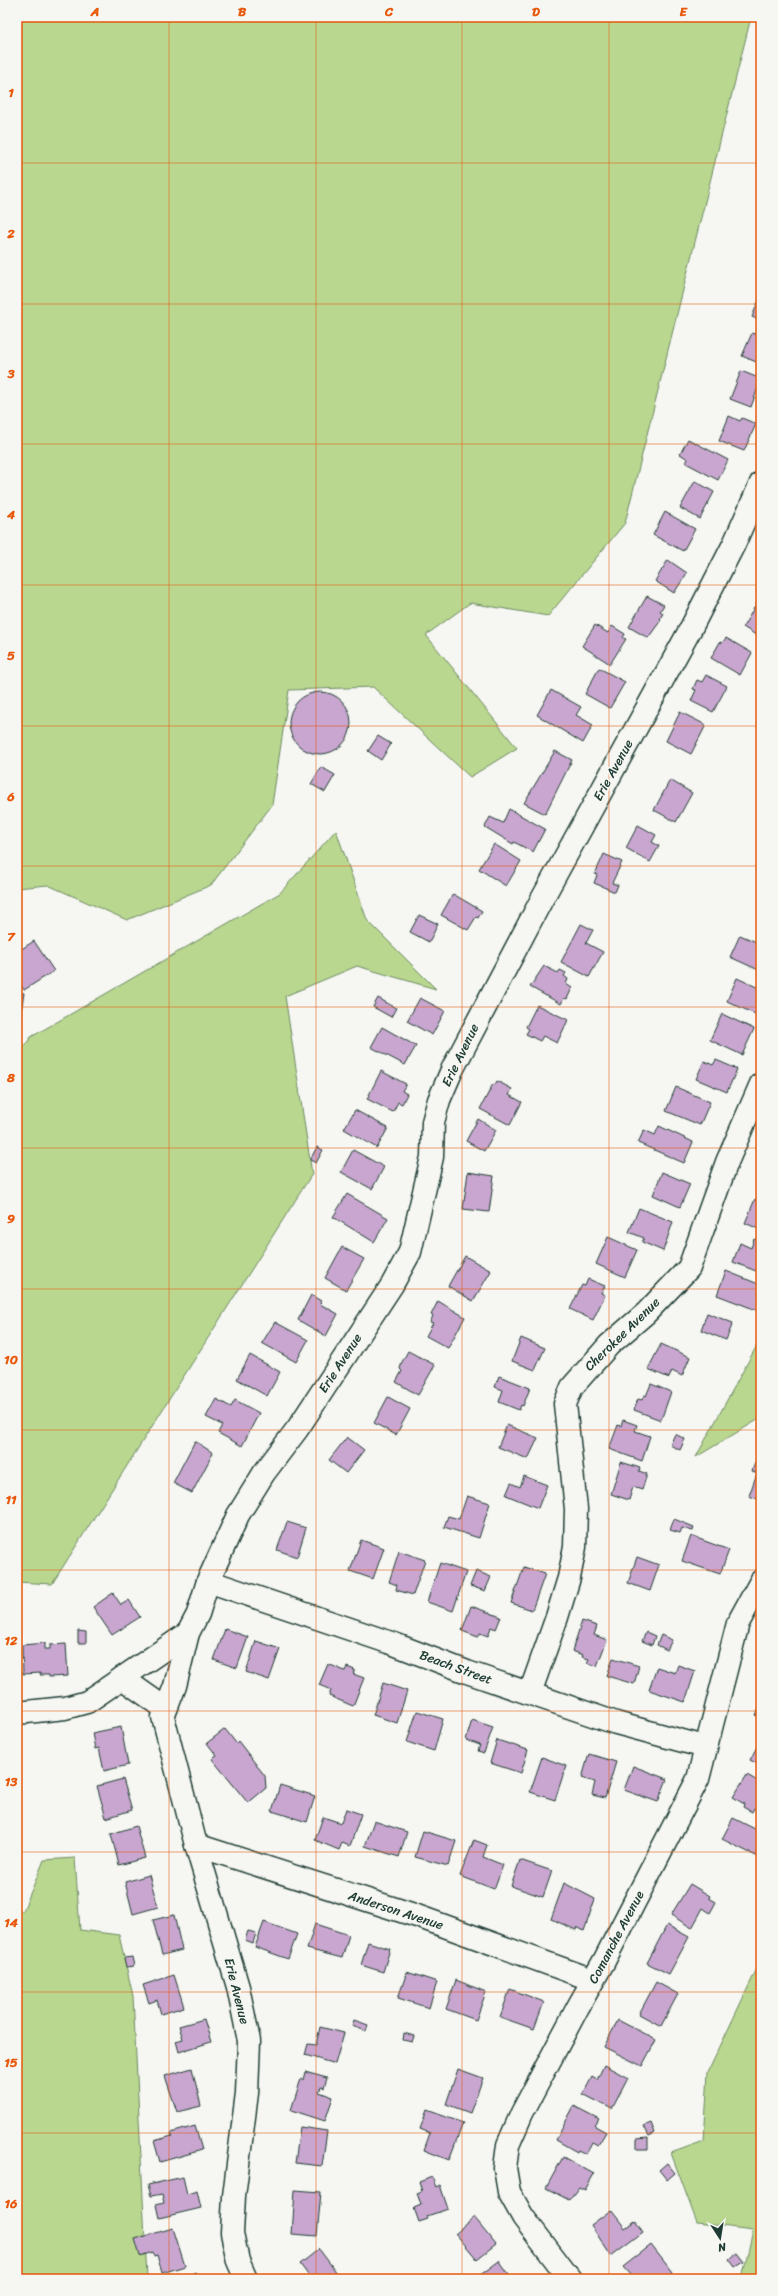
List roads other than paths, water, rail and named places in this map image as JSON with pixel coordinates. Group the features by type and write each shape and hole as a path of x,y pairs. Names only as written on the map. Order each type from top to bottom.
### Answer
{"street":[{"name":"Erie Avenue","path":"246,2279 238,2261 232,2233 234,2196 247,2093 249,2041 238,1987 196,1845 163,1717 174,1686 188,1633 198,1614 208,1581 238,1515 260,1479 298,1428 392,1285 410,1252 432,1157 433,1122 439,1100 452,1070 541,901 690,630 734,544 761,483"},
{"name":"Cherokee Avenue","path":"530,1693 557,1617 569,1578 575,1547 576,1509 565,1404 569,1392 582,1373 609,1344 646,1313 690,1268 727,1162 761,1084"},
{"name":"Comanche Avenue","path":"570,2279 523,2217 509,2192 505,2168 508,2145 522,2113 698,1779 738,1623 761,1580"},
{"name":"Beach Street","path":"208,1581 616,1723 705,1747"},
{"name":"Erie Avenue","path":"17,1713 65,1708 87,1702 188,1633"},
{"path":"122,1678 166,1709"},
{"name":"Anderson Avenue","path":"196,1845 417,1916 593,1980"}]}
